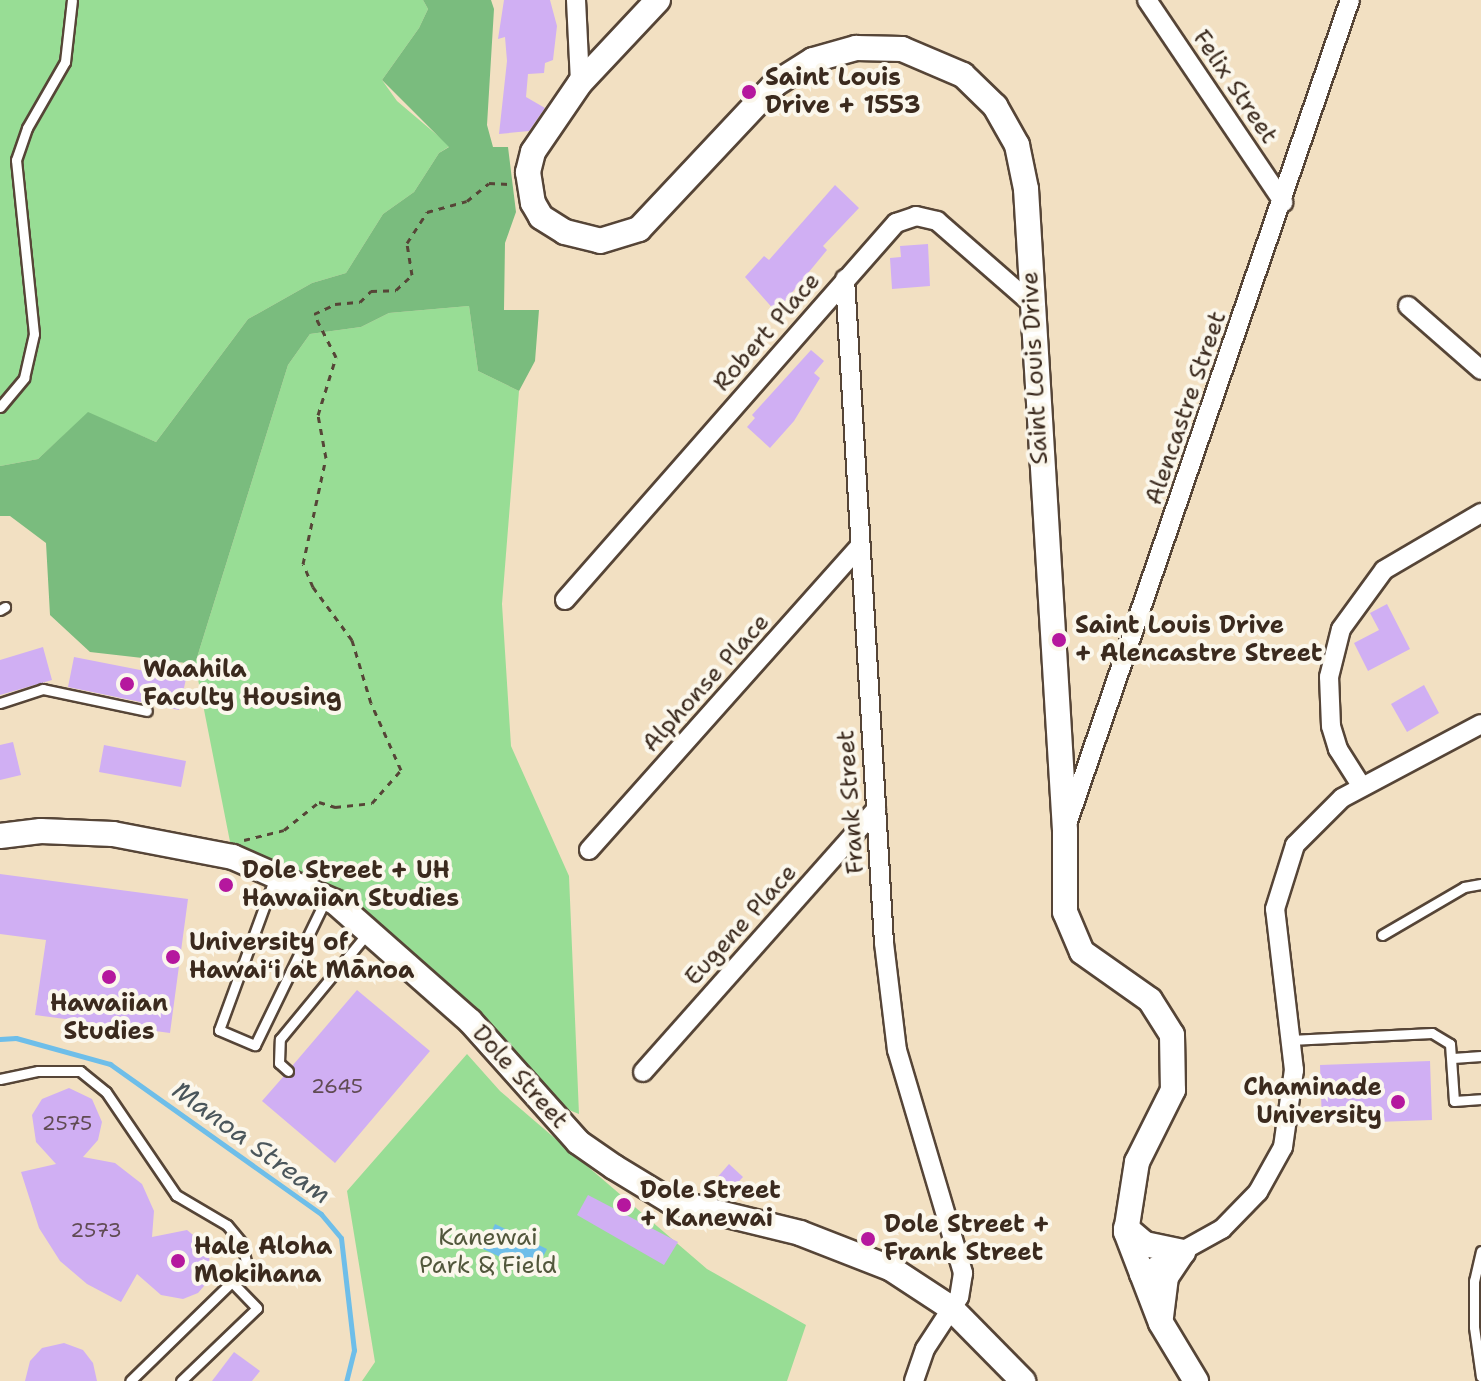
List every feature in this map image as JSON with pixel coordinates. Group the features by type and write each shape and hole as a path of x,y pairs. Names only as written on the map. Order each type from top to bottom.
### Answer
{"street":[{"path":"576,0 580,83"},
{"path":"529,185 537,142 580,83 658,0"},
{"name":"Felix Street","path":"1147,0 1283,202"},
{"name":"Alencastre Street","path":"1065,831 1350,0"},
{"name":"Saint Louis Drive","path":"529,185 533,203 553,226 586,239 620,238 646,222 793,70 856,48 902,49 963,75 1008,125 1023,167 1065,831 1064,901 1071,933 1090,960 1150,1000 1166,1022 1175,1048 1173,1090 1137,1162 1126,1228 1139,1275 1161,1323 1196,1381"},
{"name":"Robert Place","path":"565,600 896,223 922,216 937,221 1031,303"},
{"name":"Frank Street","path":"845,279 884,943 897,1050 962,1261 962,1285 925,1349 914,1381"},
{"path":"1408,306 1481,370"},
{"path":"1362,787 1338,749 1328,701 1341,629 1384,570 1481,513"},
{"name":"Alphonse Place","path":"589,850 859,547"},
{"path":"1139,1275 1183,1252 1241,1211 1272,1170 1294,1096 1290,1040 1275,931 1279,887 1308,827 1362,787 1481,724"},
{"name":"Eugene Place","path":"643,1072 876,810"},
{"name":"Dole Street","path":"0,836 41,831 113,834 233,857 326,899 369,932 470,1021 578,1142 614,1167 670,1201 860,1254 951,1308 1023,1381"},
{"path":"1126,1228 1145,1244 1183,1252"},
{"path":"1161,1323 1162,1288 1183,1252"}],"lane":[{"path":"0,407 24,378 34,334 16,160 27,128 65,62 72,0"},
{"path":"0,703 43,689 147,711"},
{"path":"275,877 219,1030 255,1045 326,899"},
{"path":"1382,935 1464,887 1481,884"},
{"path":"288,1071 279,1063 280,1039 369,932"},
{"path":"1290,1040 1432,1033 1450,1044 1454,1101 1481,1099"},
{"path":"1453,1058 1481,1056"},
{"path":"0,1079 38,1071 80,1071 106,1092 176,1195 227,1225 242,1243 247,1267 130,1381"},
{"path":"1481,1251 1477,1327 1481,1377"},
{"path":"181,1381 257,1308 233,1283"}],"path":[{"path":"233,857 236,843 284,830 319,802 335,807 372,803 401,770 395,746 371,703 352,640 313,587 303,564 326,458 318,415 336,357 314,314 335,304 360,302 371,291 396,290 412,275 407,243 427,212 467,201 489,183 529,185"}],"green space":[{"path":"0,0 423,0 428,9 419,28 382,80 397,101 450,146 439,153 414,192 383,214 346,273 312,283 248,319 156,442 88,413 38,459 0,466"},
{"path":"423,0 491,0 494,9 487,125 493,147 508,147 516,212 505,243 504,310 539,310 535,361 519,391 478,371 469,306 389,313 361,327 310,334 288,365 195,664 90,652 50,615 46,543 10,516 0,516 0,466 38,459 88,412 156,442 248,319 312,283 346,273 383,214 414,192 439,153 449,147 382,80 419,28 428,9"},
{"path":"469,306 478,371 519,391 502,604 511,746 569,876 579,1114 534,1096 335,902 233,857 195,664 288,365 310,334 361,327 389,313"},
{"name":"Kanewai Park & Field","path":"467,1054 500,1091 707,1269 806,1325 787,1381 362,1381 375,1362 347,1191"}],"water":[{"path":"495,1224 547,1249 535,1273 483,1249"}],"building":[{"path":"504,0 550,0 557,26 553,60 545,63 544,73 528,74 526,97 545,108 529,131 499,134 507,61 505,37 498,39"},
{"path":"835,185 859,208 823,246 827,250 776,312 745,277 764,256 769,260"},
{"path":"928,244 930,286 892,289 890,258 901,257 900,246"},
{"path":"811,350 824,361 814,373 820,378 794,421 770,448 747,427 755,418 752,415"},
{"path":"1387,604 1410,649 1368,671 1354,643 1379,630 1370,613"},
{"path":"43,647 52,680 0,695 0,660"},
{"name":"Waahila Faculty Housing","path":"74,657 186,679 179,710 68,687"},
{"path":"1424,685 1439,713 1407,732 1391,704"},
{"path":"13,742 21,775 0,780 0,745"},
{"name":"Waahila Faculty Housing","path":"104,745 186,761 181,787 99,772"},
{"name":"Hawaiian Studies","path":"0,874 188,899 170,1033 35,1015 46,940 0,934"},
{"path":"357,990 430,1051 335,1163 262,1101 283,1077 294,1075 293,1065"},
{"path":"1430,1061 1432,1120 1322,1124 1320,1065"},
{"path":"69,1088 92,1099 102,1122 98,1140 83,1157 115,1163 142,1184 154,1211 152,1237 187,1230 209,1248 210,1279 198,1293 183,1299 161,1295 137,1274 121,1302 87,1284 60,1261 39,1228 21,1172 56,1164 36,1142 32,1115 42,1099"},
{"path":"729,1164 743,1177 730,1191 716,1179"},
{"path":"588,1195 678,1242 664,1265 577,1215"},
{"path":"64,1343 83,1350 93,1363 97,1381 25,1381 30,1361 42,1348"},
{"path":"234,1352 260,1371 252,1381 212,1381"}],"waterway":[{"name":"Manoa Stream","path":"0,1039 16,1038 110,1064 321,1214 341,1238 354,1350 346,1381"}],"place":[{"name":"Saint Louis Drive + 1553","path":"749,92"},
{"name":"Saint Louis Drive + Alencastre Street","path":"1059,640"},
{"name":"Waahila Faculty Housing","path":"127,684"},
{"name":"Dole Street + UH Hawaiian Studies","path":"226,885"},
{"name":"University of Hawaiʻi at Mānoa","path":"173,957"},
{"name":"Hawaiian Studies","path":"109,977"},
{"name":"Chaminade University","path":"1398,1102"},
{"name":"Dole Street + Kanewai","path":"624,1205"},
{"name":"Dole Street + Frank Street","path":"868,1239"},
{"name":"Hale Aloha Mokihana","path":"178,1261"}]}
